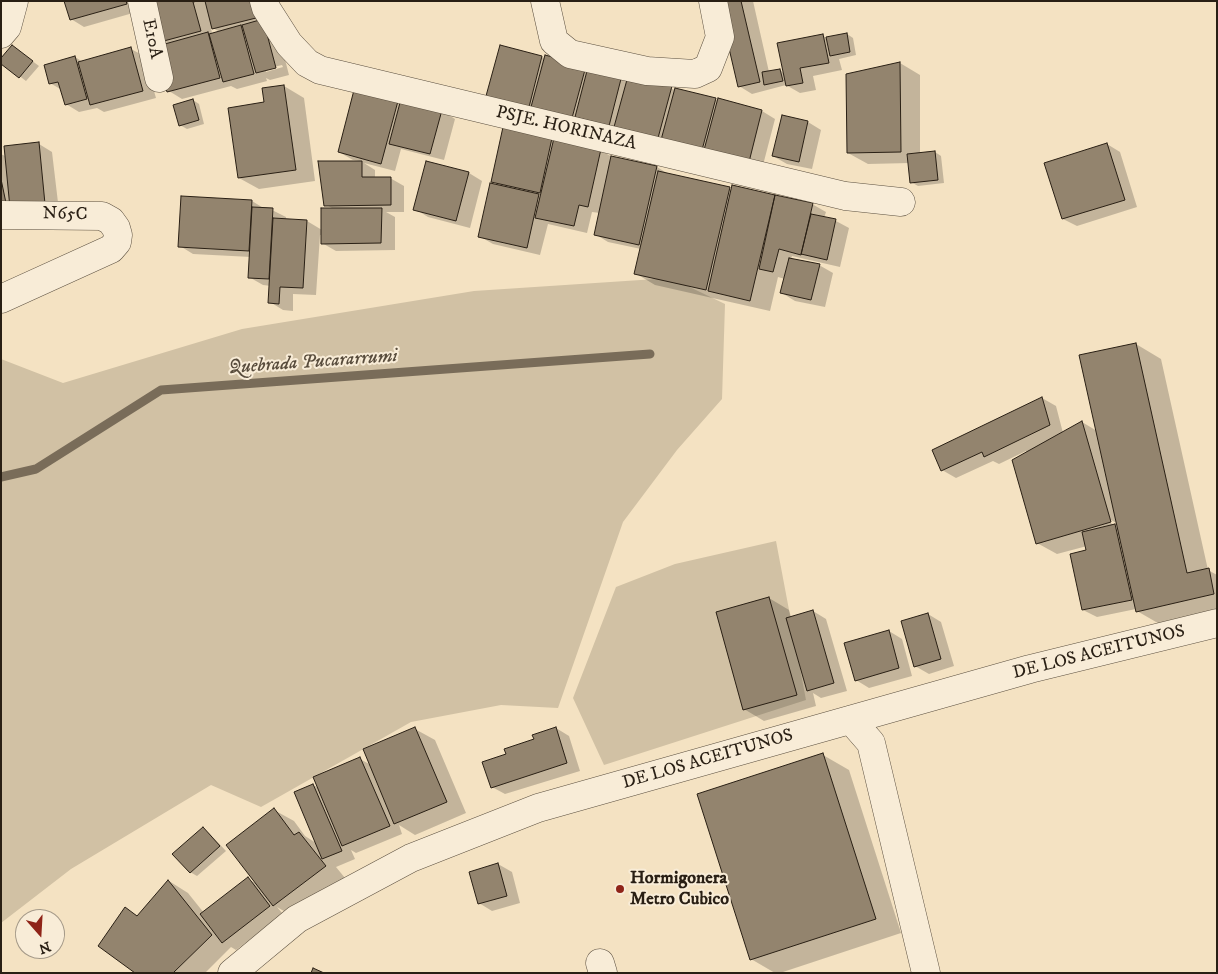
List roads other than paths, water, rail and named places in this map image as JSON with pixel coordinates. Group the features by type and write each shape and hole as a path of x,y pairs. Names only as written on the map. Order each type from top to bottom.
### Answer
{"street":[{"path":"1,34 7,27 14,1"},
{"name":"E10A","path":"142,1 159,78"},
{"name":"PSJE. HORINAZA","path":"264,1 266,8 288,44 307,63 320,70 845,196 901,202"},
{"path":"546,6 554,41 570,54 647,70 695,74 708,68 720,37 713,1"},
{"name":"N65C","path":"1,215 102,216 111,221 118,235 117,242 111,249 1,299"},
{"name":"DE LOS ACEITUNOS","path":"232,973 297,919 411,858 538,808 1030,669 1217,623"},
{"path":"851,720 871,743 926,973"}],"waterway":[{"name":"Quebrada Pucararrumi","path":"1,477 36,469 161,390 650,354"}],"place":[{"name":"Hormigonera Metro Cubico","path":"620,889"}]}
